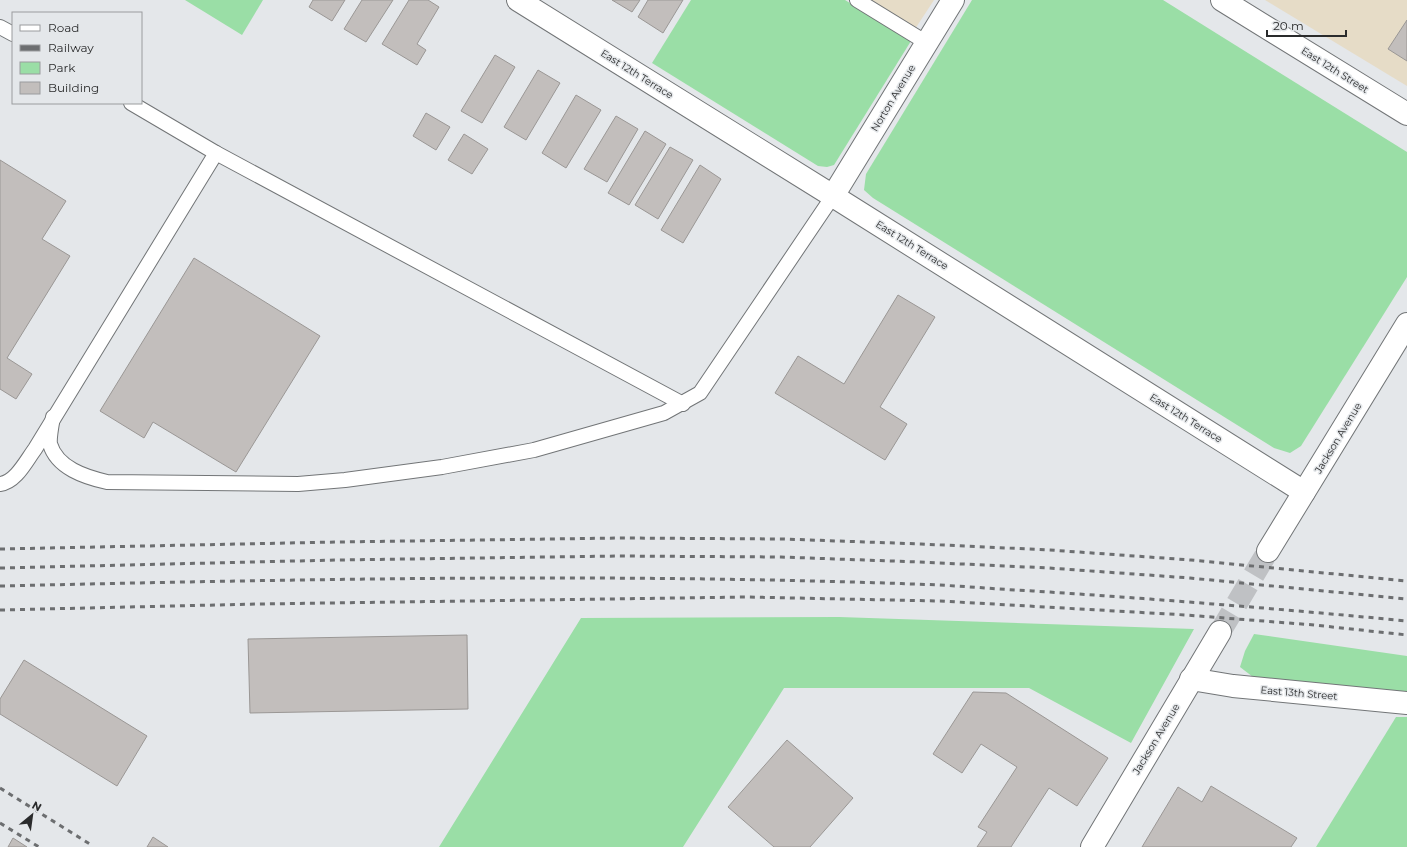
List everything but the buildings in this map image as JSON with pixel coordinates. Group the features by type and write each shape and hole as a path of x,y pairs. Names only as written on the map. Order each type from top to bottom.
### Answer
{"street":[{"name":"East 12th Terrace","path":"518,0 1304,492"},
{"name":"Norton Avenue","path":"833,196 953,0"},
{"name":"East 12th Street","path":"1222,0 1407,114"},
{"name":"Jackson Avenue","path":"1268,550 1407,324"},
{"name":"Jackson Avenue","path":"1092,847 1220,632"},
{"name":"East 13th Street","path":"1191,679 1233,686 1407,703"}],"lane":[{"path":"857,0 926,43"},
{"path":"0,26 12,33"},
{"path":"133,104 216,153 683,404"},
{"path":"0,484 7,483 20,471 35,449 53,417 216,153"},
{"path":"53,417 50,443 56,456 71,469 87,477 107,482 298,484 345,480 442,467 534,450 664,413 683,404 700,393 833,196"}],"shaded area":[{"path":"868,0 934,0 915,29"},
{"path":"1265,0 1407,0 1407,86"}],"green space":[{"path":"185,0 263,0 242,35"},
{"path":"691,0 845,0 911,41 834,165 827,167 818,166 652,63"},
{"path":"972,0 1163,0 1407,152 1407,277 1301,446 1290,453 1274,448 873,198 864,190 866,174"},
{"path":"839,617 1194,629 1131,743 1029,688 784,688 683,847 439,847 581,618"},
{"path":"1254,634 1407,656 1407,695 1253,677 1240,667 1245,651"},
{"path":"1396,717 1407,717 1407,847 1316,847"}],"tunnel":[{"path":"1220,632 1268,551"}],"railway":[{"path":"0,549 621,538 783,539 1050,550 1191,560 1407,581"},
{"path":"0,568 337,560 619,556 781,557 1049,568 1190,578 1407,599"},
{"path":"0,586 456,578 799,581 928,585 1080,594 1220,604 1407,621"},
{"path":"0,610 259,604 746,597 940,601 1186,615 1314,625 1407,635"},
{"path":"0,788 93,846"},
{"path":"0,823 39,847"}]}
